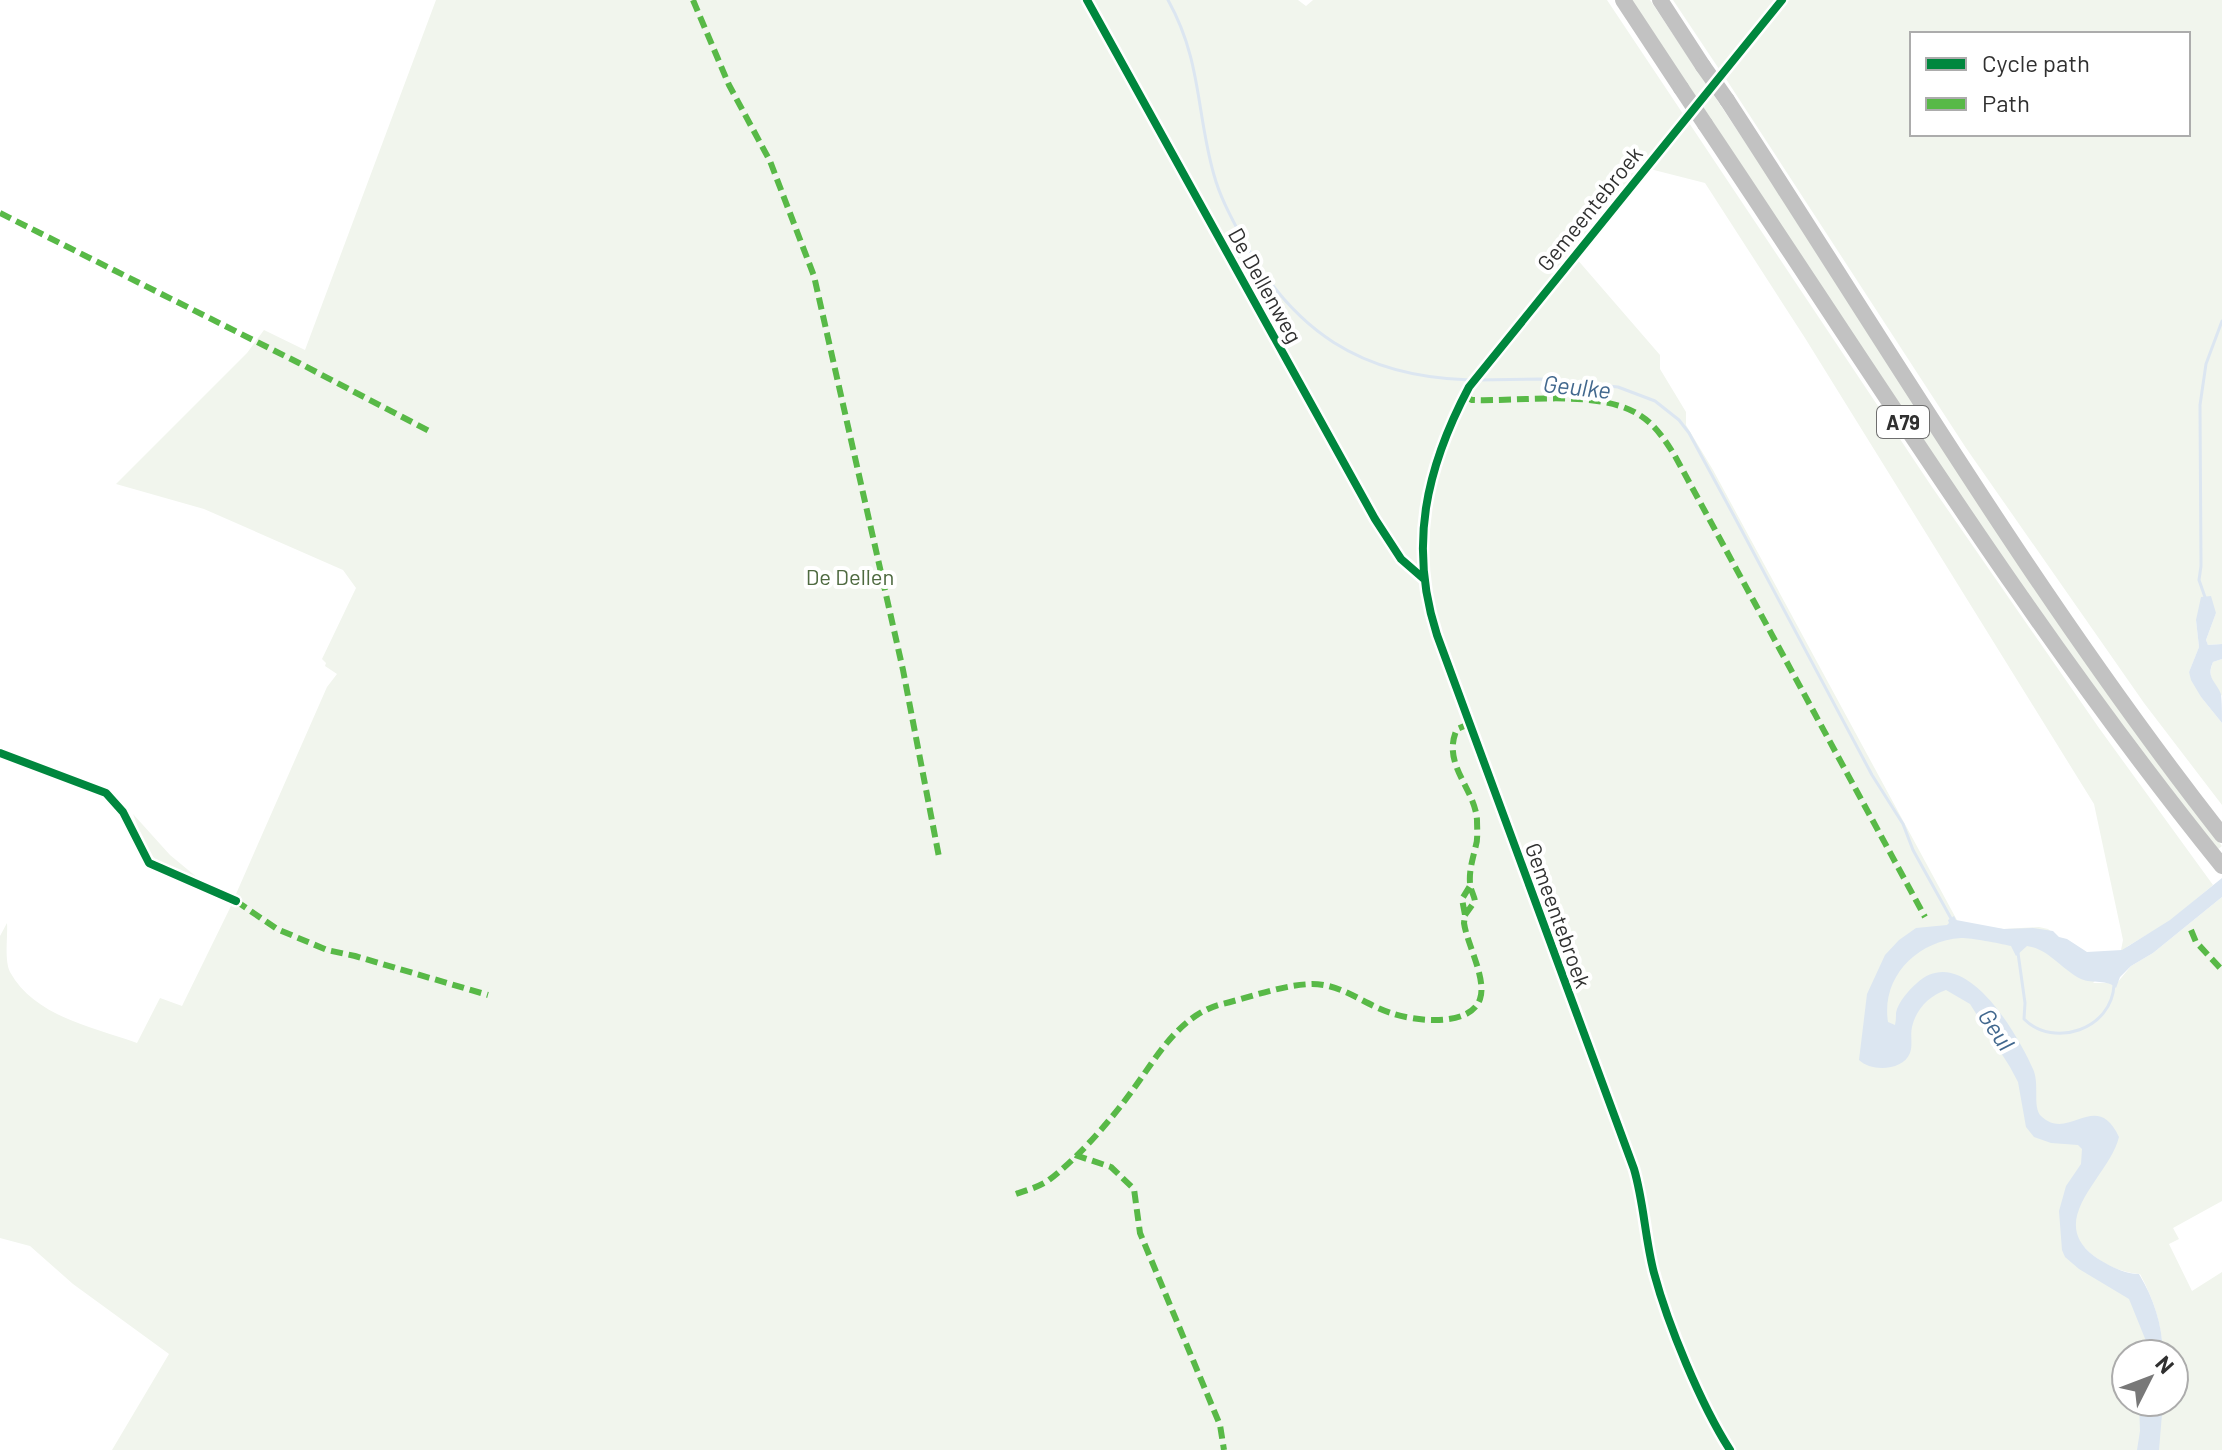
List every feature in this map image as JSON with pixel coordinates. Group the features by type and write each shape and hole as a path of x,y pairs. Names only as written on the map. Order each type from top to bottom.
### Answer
{"highway":[{"name":"A79","path":"1623,0 2065,660 2221,865"},
{"name":"A79","path":"1660,0 2044,586 2155,748 2222,835"}],"street":[{"name":"De Dellenweg","path":"1087,0 1375,519 1401,559 1424,579"},
{"name":"Gemeentebroek","path":"1730,1450 1701,1392 1659,1288 1650,1257 1646,1217 1634,1169 1452,680 1432,620 1424,579 1422,533 1431,479 1443,439 1479,372 1782,0"},
{"path":"0,753 106,793 123,812 149,863 236,901"}],"green space":[{"name":"De Dellen","path":"436,0 1298,0 1306,6 1313,0 1607,0 1932,487 2099,728 2213,885 2170,921 2128,946 2093,983 2117,983 2131,966 2153,953 2222,897 2222,1201 2173,1228 2179,1239 2169,1244 2192,1291 2222,1272 2222,1450 1734,1450 1706,1397 1728,1450 112,1450 169,1354 73,1284 30,1246 0,1238 0,936 7,923 8,967 34,1000 66,1018 137,1043 160,998 182,1006 229,910 327,687 337,674 325,666 322,659 356,588 343,570 204,509 116,484 247,353 264,330 305,350","holes":["1650,169 1705,183 1805,338 2094,804 2123,940 2121,950 2111,955 2096,956 2072,949 2048,929 2003,929 1958,922 1686,425 1686,412 1660,369 1660,355 1576,258","2075,1232 2079,1240 2102,1261 2140,1274 2156,1313 2161,1338 2190,1338 2190,1418 2110,1418 2110,1338 2152,1338 2117,1272 2077,1247"]},
{"path":"1630,0 1650,0 2176,786 2222,846 2217,850 2165,785 2006,565"},
{"path":"1673,0 1777,0 1719,69"},
{"path":"1789,0 2222,0 2222,644 2208,645 2206,640 2216,613 2196,620 2199,647 2189,672 2201,697 2222,723 2222,805 2144,703 1966,448 1726,79"},
{"path":"2222,659 2222,696 2211,672 2213,662"},
{"path":"133,814 170,855 199,879 195,880 160,863 148,850"}],"water":[{"path":"2211,596 2216,613 2206,640 2208,645 2222,644 2222,659 2213,662 2210,672 2221,694 2222,723 2201,697 2189,672 2199,647 2196,620 2201,597"},
{"name":"Geul","path":"2222,878 2222,897 2153,953 2131,966 2120,977 2116,988 2081,979 2035,948 2027,946 2016,956 2011,946 1961,938 1930,946 1905,964 1890,990 1887,1006 1888,1022 1895,1025 1899,1005 1917,983 1935,973 1953,974 1970,982 2002,1016 2026,1054 2035,1075 2037,1107 2041,1116 2051,1123 2062,1124 2092,1116 2110,1123 2119,1137 2085,1197 2076,1227 2081,1242 2094,1256 2116,1268 2139,1274 2153,1302 2161,1338 2145,1338 2129,1299 2065,1257 2059,1211 2066,1186 2081,1164 2082,1149 2078,1145 2051,1143 2034,1137 2026,1127 2018,1082 1970,1004 1946,990 1934,996 1920,1009 1914,1020 1911,1050 1906,1059 1886,1068 1864,1064 1859,1060 1867,994 1885,955 1916,928 1947,925 1954,916 1956,920 2004,929 2053,931 2087,952 2122,950 2170,920"},
{"path":"2140,1418 2162,1418 2159,1450 2137,1450"}],"waterway":[{"name":"Geulke","path":"1168,0 1179,22 1193,66 1208,152 1219,191 1241,236 1283,298 1307,323 1363,358 1395,370 1470,380"},
{"path":"2206,600 2199,580 2200,405 2206,364 2222,321"},
{"name":"Geulke","path":"1477,380 1540,379 1618,387 1655,401 1679,420 1689,433 1872,775 1903,824 1913,850 1953,922"},
{"path":"2018,953 2025,1003 2024,1019 2050,1033 2080,1030 2093,1023 2111,1000 2114,985"}],"marked path":[{"path":"693,0 729,85 770,161 814,276 903,670 939,857"},
{"path":"0,213 433,433"},
{"path":"1464,396 1472,400 1558,398 1601,402 1621,406 1655,427 1675,456 1925,917"},
{"path":"1465,915 1475,901 1470,878 1477,820 1471,797 1456,765 1453,742 1457,729 1469,724"},
{"path":"1016,1194 1045,1182 1071,1161 1114,1114 1181,1027 1193,1017 1222,1004 1278,989 1312,984 1333,987 1401,1016 1440,1020 1465,1015 1474,1008 1481,991 1479,972 1464,923 1462,899 1470,886"},
{"path":"236,901 277,929 327,950 488,995"},
{"path":"2191,930 2196,942 2222,970"},
{"path":"1075,1155 1111,1167 1134,1189 1140,1233 1220,1425 1224,1450"}],"cycle path":[{"path":"1087,0 1375,519 1401,559 1424,579"},
{"path":"1730,1450 1686,1364 1660,1294 1634,1169 1437,635 1428,602 1423,539 1432,478 1454,417 1469,387 1782,0"},
{"path":"0,753 106,793 123,812 149,863 236,901"}]}
